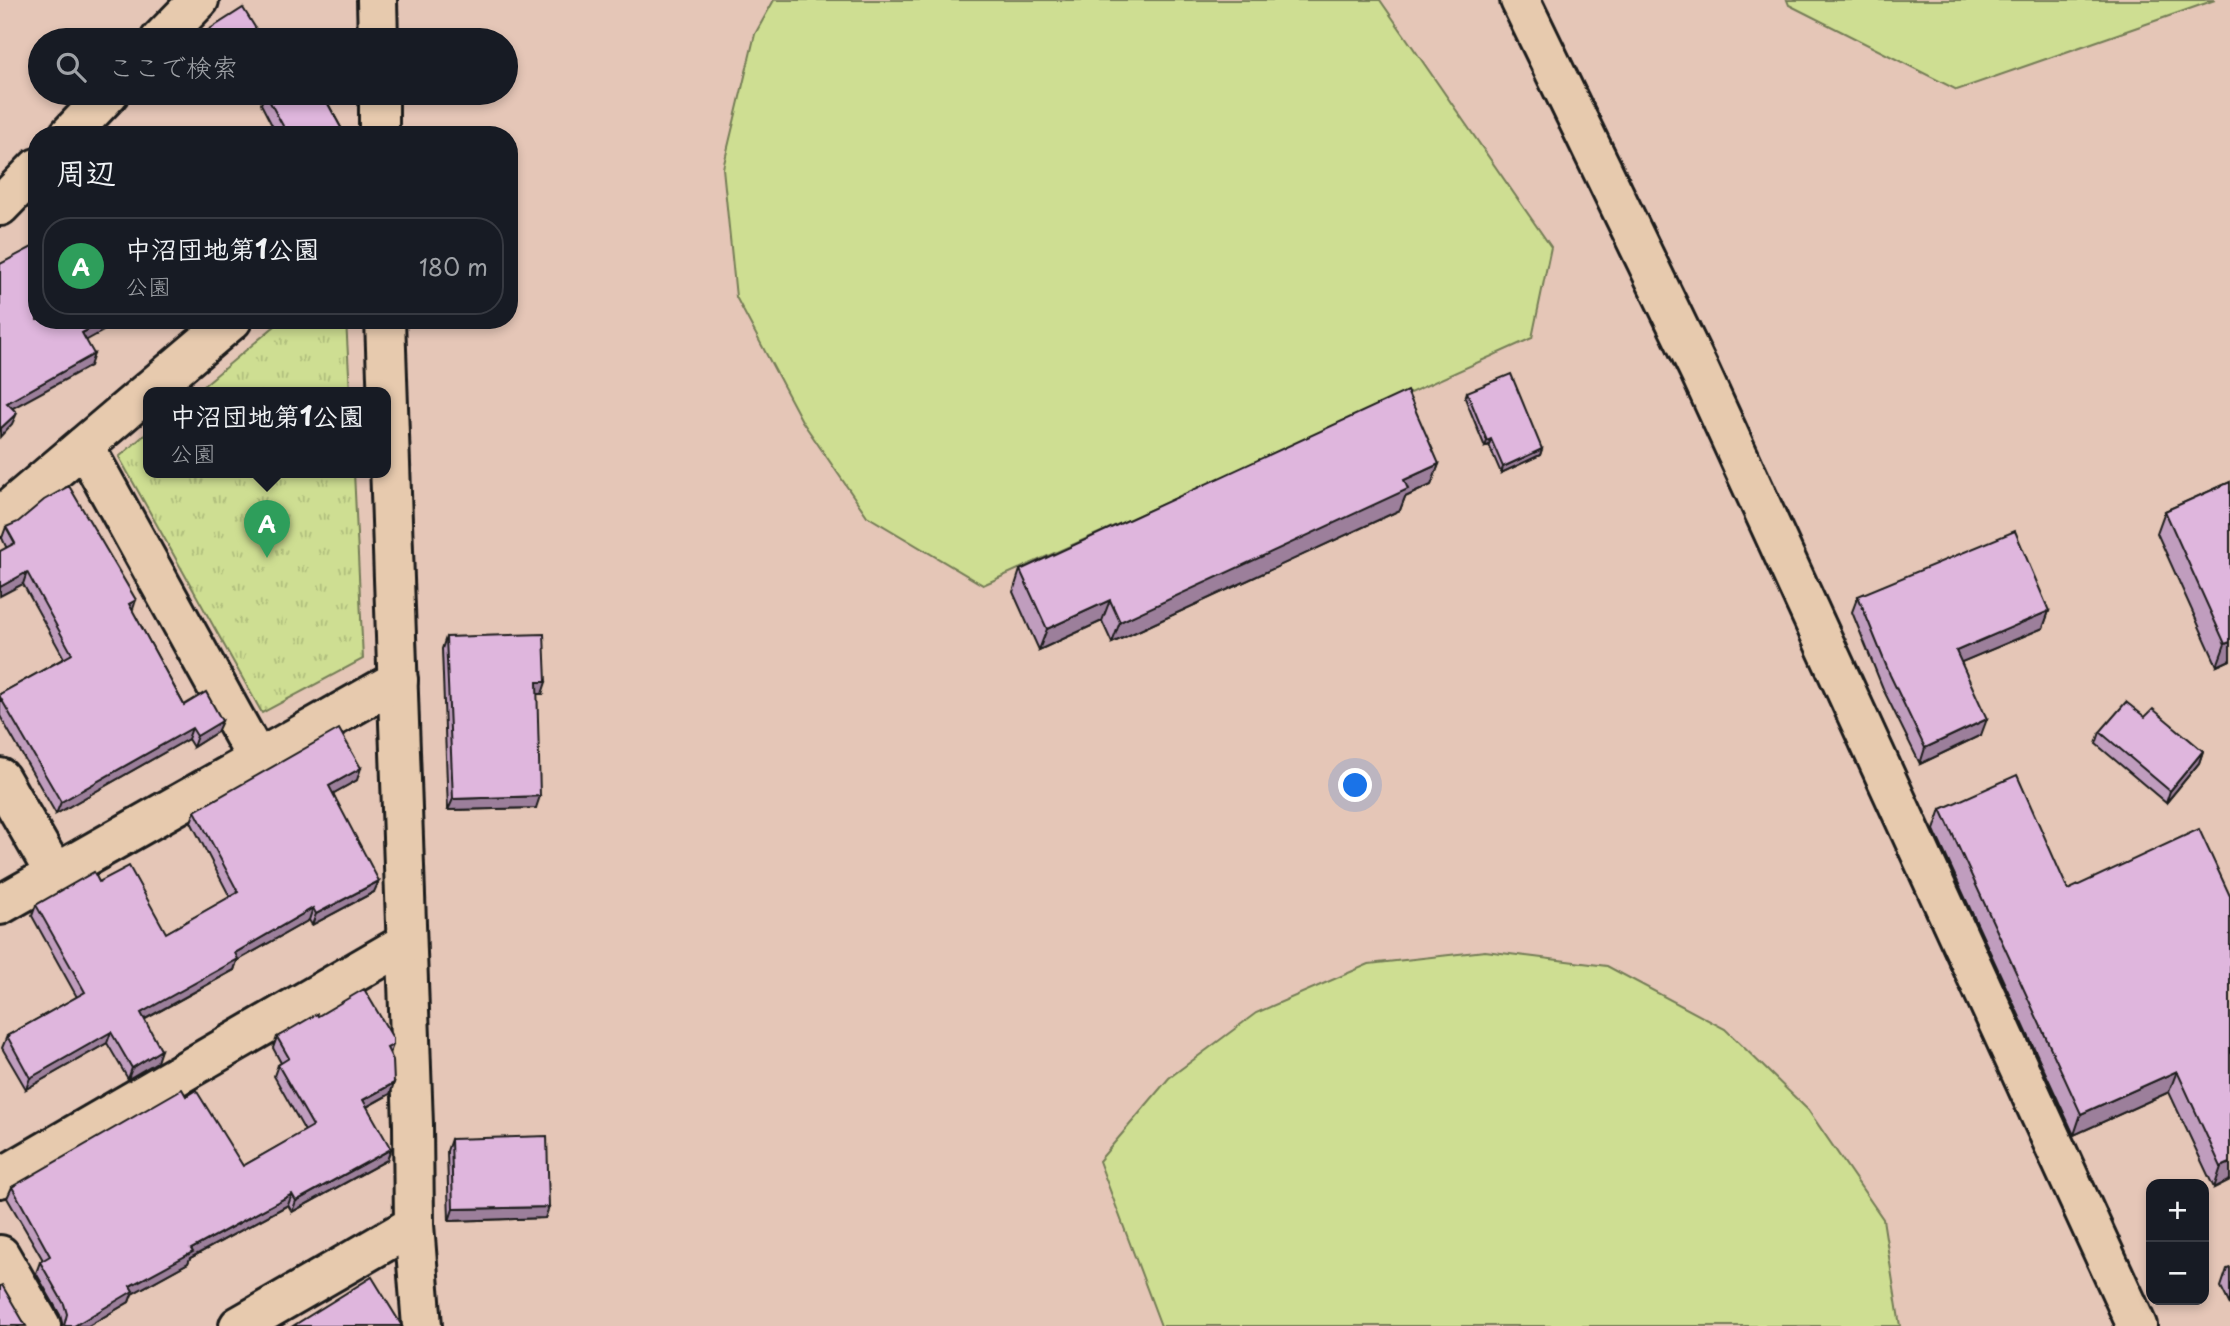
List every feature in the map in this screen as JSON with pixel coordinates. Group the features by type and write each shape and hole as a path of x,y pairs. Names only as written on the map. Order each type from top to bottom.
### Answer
{"street":[{"path":"172,28 199,0"},
{"path":"377,0 378,28"},
{"path":"1520,0 1700,372 2137,1326"},
{"path":"78,126 98,105"},
{"path":"379,105 379,126"},
{"path":"0,206 28,177"},
{"path":"153,387 221,329"},
{"path":"385,329 387,387"},
{"path":"0,517 143,396"},
{"path":"84,446 257,760"},
{"path":"391,478 414,1225 422,1326"},
{"path":"0,905 398,680"},
{"path":"0,778 55,874"},
{"path":"0,1178 406,943"},
{"path":"239,1326 414,1225"},
{"path":"0,1255 41,1326"}],"green space":[{"path":"774,0 1380,0 1551,247 1532,338 983,585 867,516 802,421 736,297 723,168 755,34"},
{"path":"1787,0 2215,0 1957,90 1789,5"},
{"path":"271,329 346,329 350,387 202,387"},
{"path":"143,436 143,478 354,478 363,659 262,713 119,457"},
{"path":"1485,951 1607,966 1725,1029 1808,1110 1883,1219 1900,1326 1161,1326 1099,1161 1169,1078 1256,1013 1369,964"}],"building":[{"path":"243,8 256,28 212,28"},
{"path":"272,105 329,105 340,126 283,126"},
{"path":"28,249 28,329 89,329 82,333 94,354 7,403 17,413 0,429 0,264"},
{"path":"1511,374 1542,449 1503,467 1491,439 1487,441 1467,392"},
{"path":"1407,391 1439,464 1404,480 1408,489 1120,622 1110,600 1047,629 1020,570"},
{"path":"2230,482 2230,642 2225,644 2165,511"},
{"path":"69,486 136,600 129,604 184,705 206,692 222,721 197,736 192,728 61,802 0,694 72,654 27,572 0,587 0,551 15,543 6,527 18,522 44,500"},
{"path":"2015,531 2049,611 1956,651 1987,719 1925,748 1890,675 1858,596"},
{"path":"544,634 546,682 537,682 540,796 453,799 446,637"},
{"path":"2126,702 2145,717 2153,709 2203,751 2170,791 2100,732"},
{"path":"339,729 361,768 329,786 379,881 316,914 313,908 235,953 238,959 141,1013 161,1050 132,1068 111,1032 30,1078 7,1036 85,992 36,905 94,872 99,882 129,866 166,933 238,892 195,811"},
{"path":"2017,775 2068,890 2199,829 2230,896 2230,1163 2221,1167 2177,1071 2081,1114 1941,809"},
{"path":"364,989 393,1038 393,1045 387,1048 393,1060 394,1083 363,1100 391,1149 296,1201 292,1194 191,1249 193,1252 130,1286 133,1291 74,1326 64,1326 67,1314 64,1304 40,1262 50,1256 12,1187 182,1089 186,1096 196,1090 243,1166 313,1126 278,1065 289,1058 277,1037"},
{"path":"547,1136 549,1207 453,1209 451,1139"},
{"path":"372,1277 402,1326 293,1326"},
{"path":"2,1285 26,1326 0,1326"}],"place":[{"name":"中沼団地第1公園","path":"267,558"}]}
